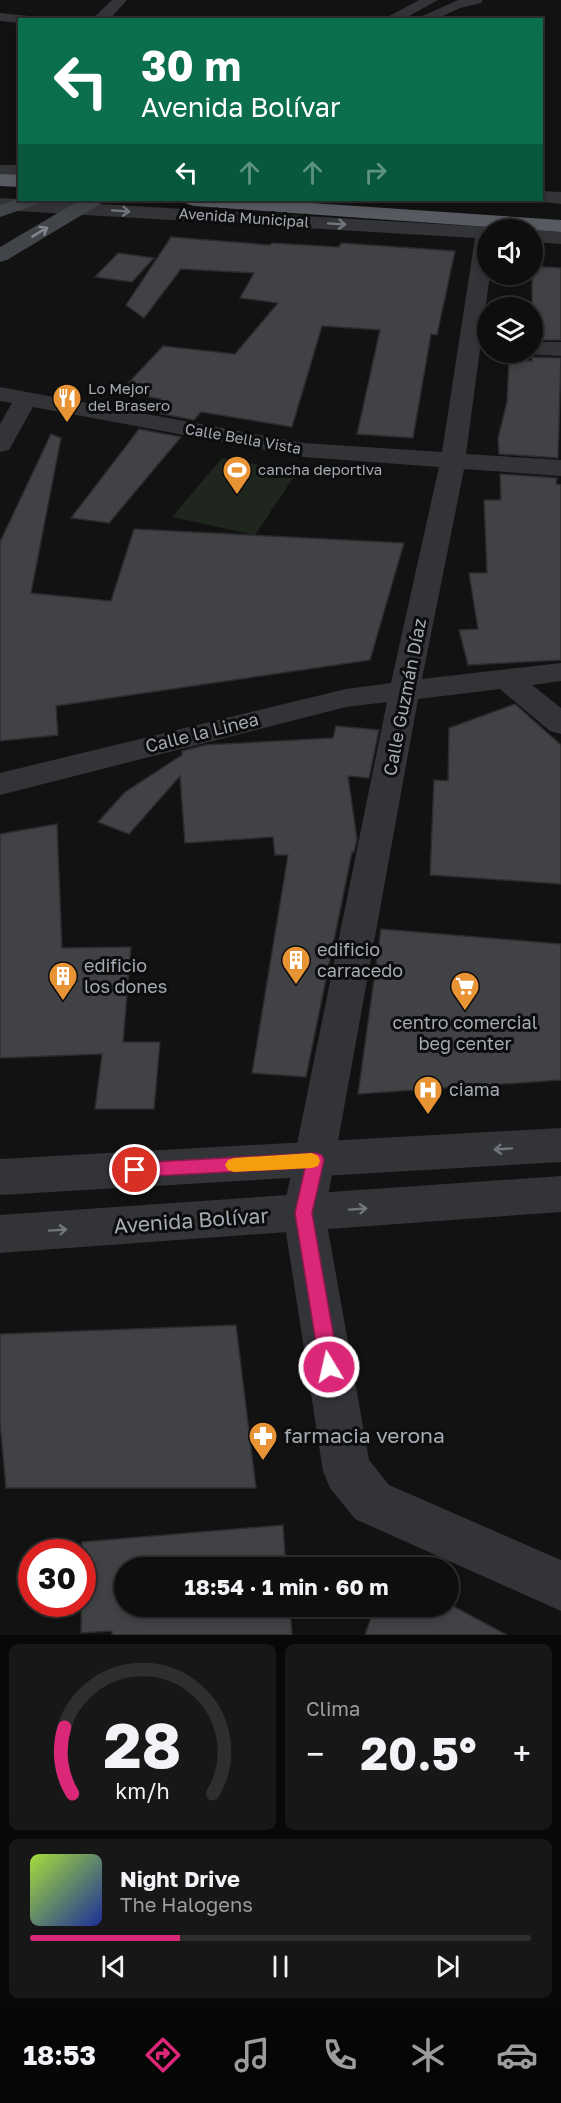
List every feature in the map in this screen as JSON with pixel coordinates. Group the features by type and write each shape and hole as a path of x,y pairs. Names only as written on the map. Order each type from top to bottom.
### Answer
{"highway":[{"path":"0,180 18,181"},
{"name":"Avenida Municipal","path":"0,190 13,202"},
{"name":"Avenida Municipal","path":"210,201 561,226"},
{"path":"410,201 561,210"},
{"path":"447,201 474,205"}],"main road":[{"path":"0,256 86,204"}],"street":[{"path":"104,16 120,0"},
{"path":"393,18 431,0"},
{"path":"425,18 459,3 476,0"},
{"path":"0,17 18,19"},
{"path":"0,170 18,171"},
{"path":"543,197 561,198"},
{"name":"Avenida Municipal","path":"13,202 86,204 477,232"},
{"path":"543,237 561,238"},
{"path":"543,348 561,349"},
{"name":"Calle Guzmán Díaz","path":"304,1213 405,690 477,356"},
{"name":"Calle Bella Vista","path":"0,394 304,450 561,468"},
{"path":"0,445 26,399"},
{"name":"Calle la Linea","path":"0,784 346,698 561,672"},
{"path":"507,679 561,724"},
{"path":"0,1177 561,1145"},
{"name":"Avenida Bolívar","path":"0,1234 561,1194"},
{"path":"304,1213 347,1471 372,1502 561,1586"}],"shaded area":[{"name":"cancha deportiva","path":"222,458 297,472 255,535 172,517"}],"building":[{"path":"171,237 270,245 272,243 339,247 341,243 455,251 437,335 431,334 413,438 357,434 380,330 322,326 292,427 201,412 194,420 151,412 161,399 120,392 163,346 235,354 278,303 240,298 254,273 181,269 144,318 126,305"},
{"path":"118,253 154,258 132,282 95,277"},
{"path":"543,267 561,268 561,340 543,340 543,297 532,297 532,285 543,285"},
{"path":"543,357 561,358 558,458 499,454 498,438 507,402 509,363 543,363"},
{"path":"139,429 181,437 109,523 71,518"},
{"path":"51,434 61,438 31,593 111,601 134,529 404,543 370,660 56,706 58,735 0,741 0,542"},
{"path":"500,474 557,478 556,484 561,485 561,660 468,665 459,630 478,629 469,573 487,573 484,500 501,500"},
{"path":"515,704 561,745 561,884 430,875 434,780 448,781 449,728"},
{"path":"336,726 379,730 369,778 348,776 357,839 354,852 352,852 306,1077 252,1073 288,855 275,855 273,837 185,843 180,776 129,834 98,822 125,792 182,755 182,751 205,745 333,738"},
{"path":"57,824 62,948 131,947 123,1042 160,1042 154,1109 95,1109 102,1054 0,1058 0,834"},
{"name":"centro comercial beg center","path":"381,929 561,944 561,1080 358,1094"},
{"path":"236,1325 256,1488 6,1488 0,1423 0,1334"},
{"path":"283,1525 285,1557 114,1557 114,1617 291,1617 292,1635 112,1635 112,1631 81,1633 81,1617 96,1617 96,1541"},
{"path":"459,1609 507,1635 365,1635 371,1617 459,1617"}],"slow traffic":[{"path":"234,1165 312,1161"}],"place":[{"name":"Lo Mejor del Brasero","path":"67,424"},
{"name":"cancha deportiva","path":"237,496"},
{"name":"edificio carracedo","path":"296,986"},
{"name":"edificio los dones","path":"63,1002"},
{"name":"centro comercial beg center","path":"465,1012"},
{"name":"ciama","path":"428,1116"},
{"name":"farmacia verona","path":"263,1462"}],"route":[{"path":"135,1170 316,1160 304,1213 329,1367"}]}
